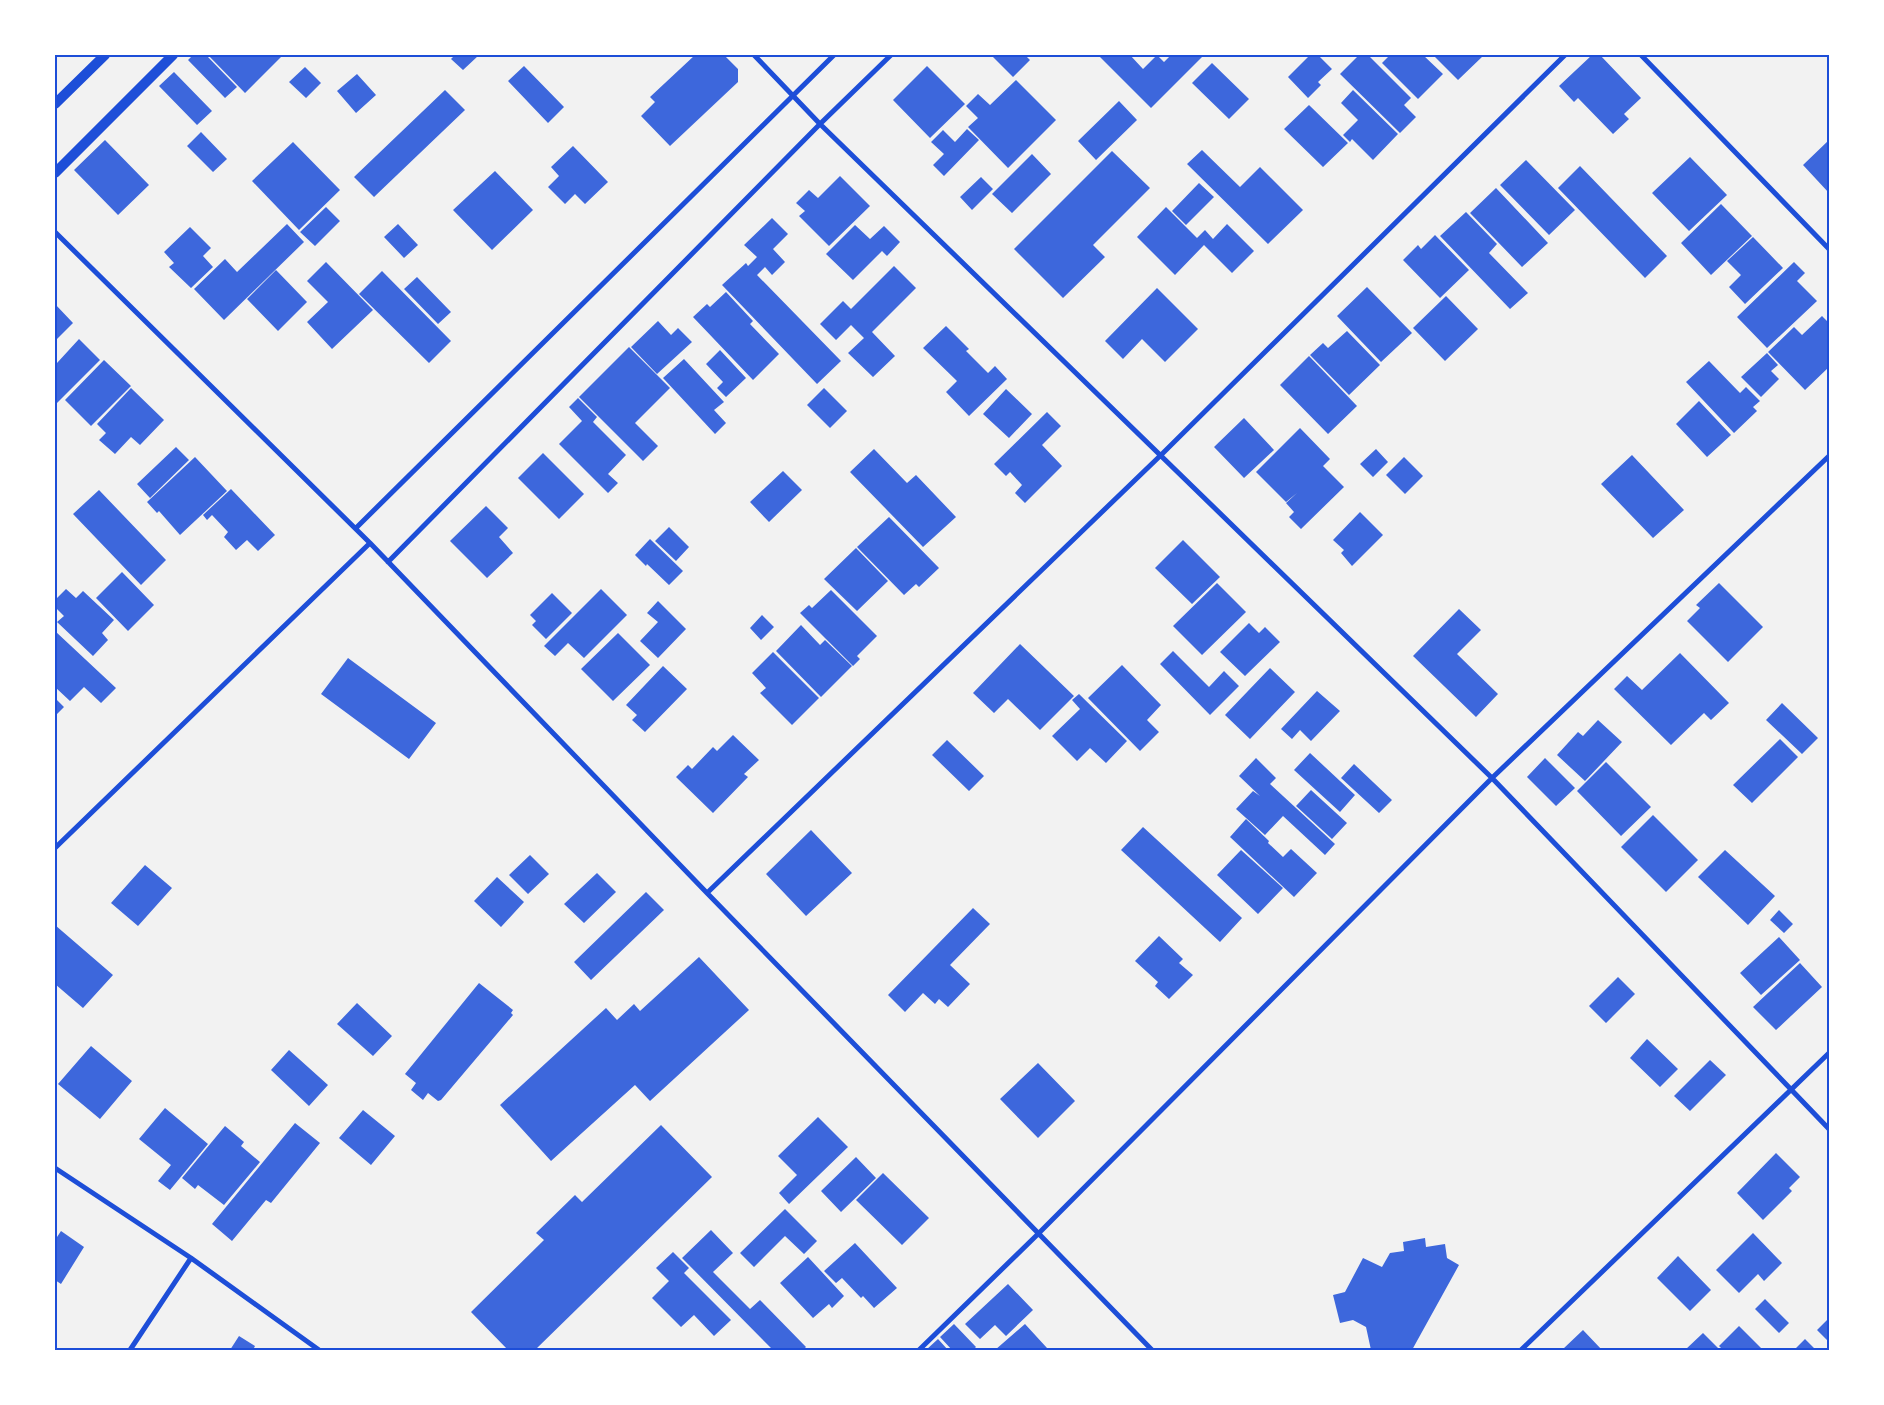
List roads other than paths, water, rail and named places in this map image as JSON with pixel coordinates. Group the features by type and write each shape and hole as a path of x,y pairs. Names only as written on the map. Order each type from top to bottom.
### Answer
{"main road":[{"path":"55,104 106,55"},
{"path":"55,173 173,55"}],"street":[{"path":"754,55 820,124 1492,778 1829,1129"},
{"path":"356,528 834,55"},
{"path":"388,562 820,124 891,55"},
{"path":"707,893 1161,455 1565,55"},
{"path":"1641,55 1829,249"},
{"path":"55,232 356,528 707,893 1152,1350"},
{"path":"920,1350 1492,778 1829,456"},
{"path":"55,848 370,543"},
{"path":"1520,1350 1829,1053"},
{"path":"55,1168 191,1258 319,1350"},
{"path":"130,1350 191,1258"}]}
